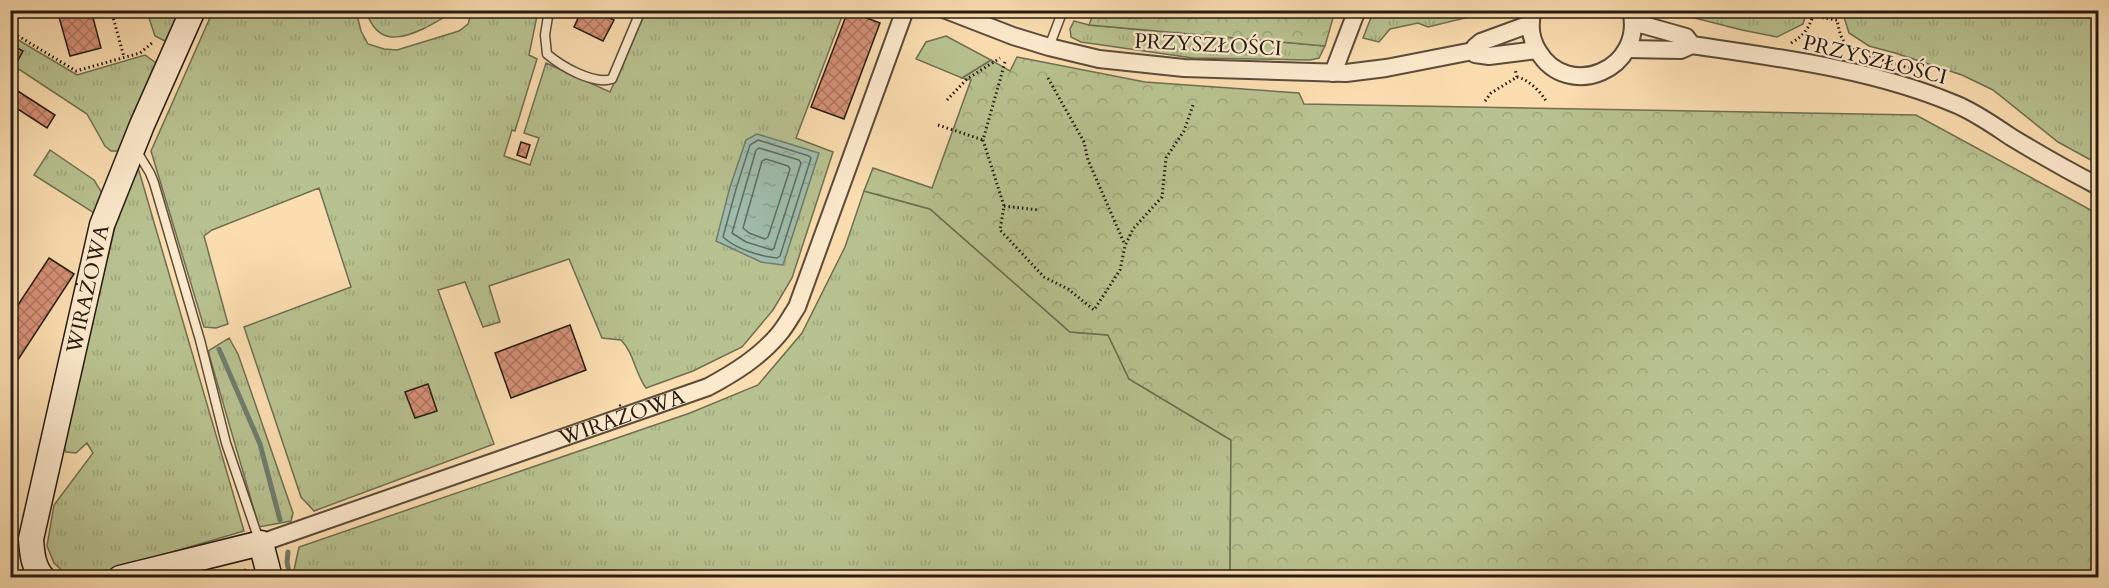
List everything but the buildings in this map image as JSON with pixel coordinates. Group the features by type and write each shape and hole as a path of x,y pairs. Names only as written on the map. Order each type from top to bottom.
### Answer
{"street":[{"name":"WIRAŻOWA","path":"38,576 32,556 31,539 102,225 133,147 193,10"},
{"name":"WIRAŻOWA","path":"120,578 261,543 708,387 732,374 752,359 778,334 797,307 905,10"},
{"name":"PRZYSZŁOŚCI","path":"946,10 1013,36 1049,47 1099,59 1152,66 1333,73 1386,68 1473,51 1475,54 1490,56 1537,50"},
{"path":"1333,73 1357,10"},
{"path":"1532,17 1532,36 1537,50 1546,62 1563,73 1583,76 1607,70 1617,62 1627,49 1633,30 1632,16"},
{"name":"PRZYSZŁOŚCI","path":"1632,16 1686,37 1692,45"},
{"name":"PRZYSZŁOŚCI","path":"1473,51 1474,47 1481,42 1532,17"},
{"name":"PRZYSZŁOŚCI","path":"1627,49 1681,50 1692,45 1817,65 1925,92 1981,117 2011,137 2098,186"},
{"path":"261,543 270,578"}],"lane":[{"path":"549,10 545,35 547,54 556,63 605,82 612,80 641,10"},
{"path":"1049,47 1063,10"},
{"path":"133,147 154,183 200,340 226,442 250,518 261,543"}],"path":[{"path":"111,10 124,57"},
{"path":"1813,16 1837,20"},
{"path":"10,31 76,71 140,53 152,43"},
{"path":"947,100 967,79 1000,58"},
{"path":"1005,62 982,140 1004,206 1000,230 1044,277 1068,289 1094,310 1120,270 1125,246 1134,229 1162,197 1166,159 1184,131 1193,105"},
{"path":"1515,68 1517,77"},
{"path":"1485,101 1491,93 1517,77 1523,78 1543,95 1546,101"},
{"path":"1048,78 1084,141 1088,160 1125,246"},
{"path":"938,125 982,140"},
{"path":"1004,206 1039,210"}],"green space":[{"path":"183,10 170,40 165,41 155,36 149,18 161,15 160,11"},
{"path":"366,10 453,11 425,28 406,35 389,37 376,29"},
{"path":"1094,10 1335,11 1325,46 1089,25"},
{"path":"1374,10 1494,11 1428,27 1418,23 1390,29 1379,42 1363,38"},
{"path":"213,11 356,11 361,31 368,44 397,50 459,31 468,24 472,11 538,11 529,55 537,59 515,131 512,130 504,156 530,165 539,138 524,133 546,63 610,92 646,11 844,11 796,138 833,152 792,278 773,310 742,347 693,371 646,388 629,351 621,340 602,338 569,259 489,286 500,322 483,327 465,282 438,290 494,444 314,511 301,497 244,327 351,287 319,188 212,230 204,236 228,324 216,328 204,327 151,151"},
{"path":"1675,11 1807,11 1803,24 1777,37 1683,15"},
{"path":"1807,11 2098,11 2098,164 2058,142 1993,90 1962,75 1869,46 1849,33 1844,17"},
{"path":"1074,21 1089,25 1325,46 1319,58 1310,60 1193,58 1081,42 1071,37 1070,29"},
{"path":"10,35 77,75 145,55 156,63 118,151 111,151 105,146 87,114 11,64"},
{"path":"946,36 991,60 962,78 916,59 926,42"},
{"path":"1017,57 1145,82 1299,93 1304,104 1916,115 2098,214 2098,577 1230,577 1231,440 1129,379 1108,335 1070,332 930,209 864,191 873,168 932,188 971,80 962,78 991,60 1010,71"},
{"path":"50,150 94,180 102,193 94,213 34,175"},
{"path":"137,164 244,531 94,575 69,577 54,563 47,546 54,505 93,453 87,443 76,453 66,452 63,443 119,210"},
{"path":"864,191 930,209 1070,332 1108,335 1129,379 1231,440 1230,577 296,578 294,570 299,547 690,413 758,385 802,333 845,247"},
{"path":"229,338 238,354 293,513 291,521 259,527 208,351"}],"water":[{"path":"757,134 819,153 783,265 761,262 716,241 730,187 746,140"}],"waterway":[{"path":"219,349 260,444 280,520"},
{"path":"288,552 290,578"},
{"path":"245,571 246,578"}]}
